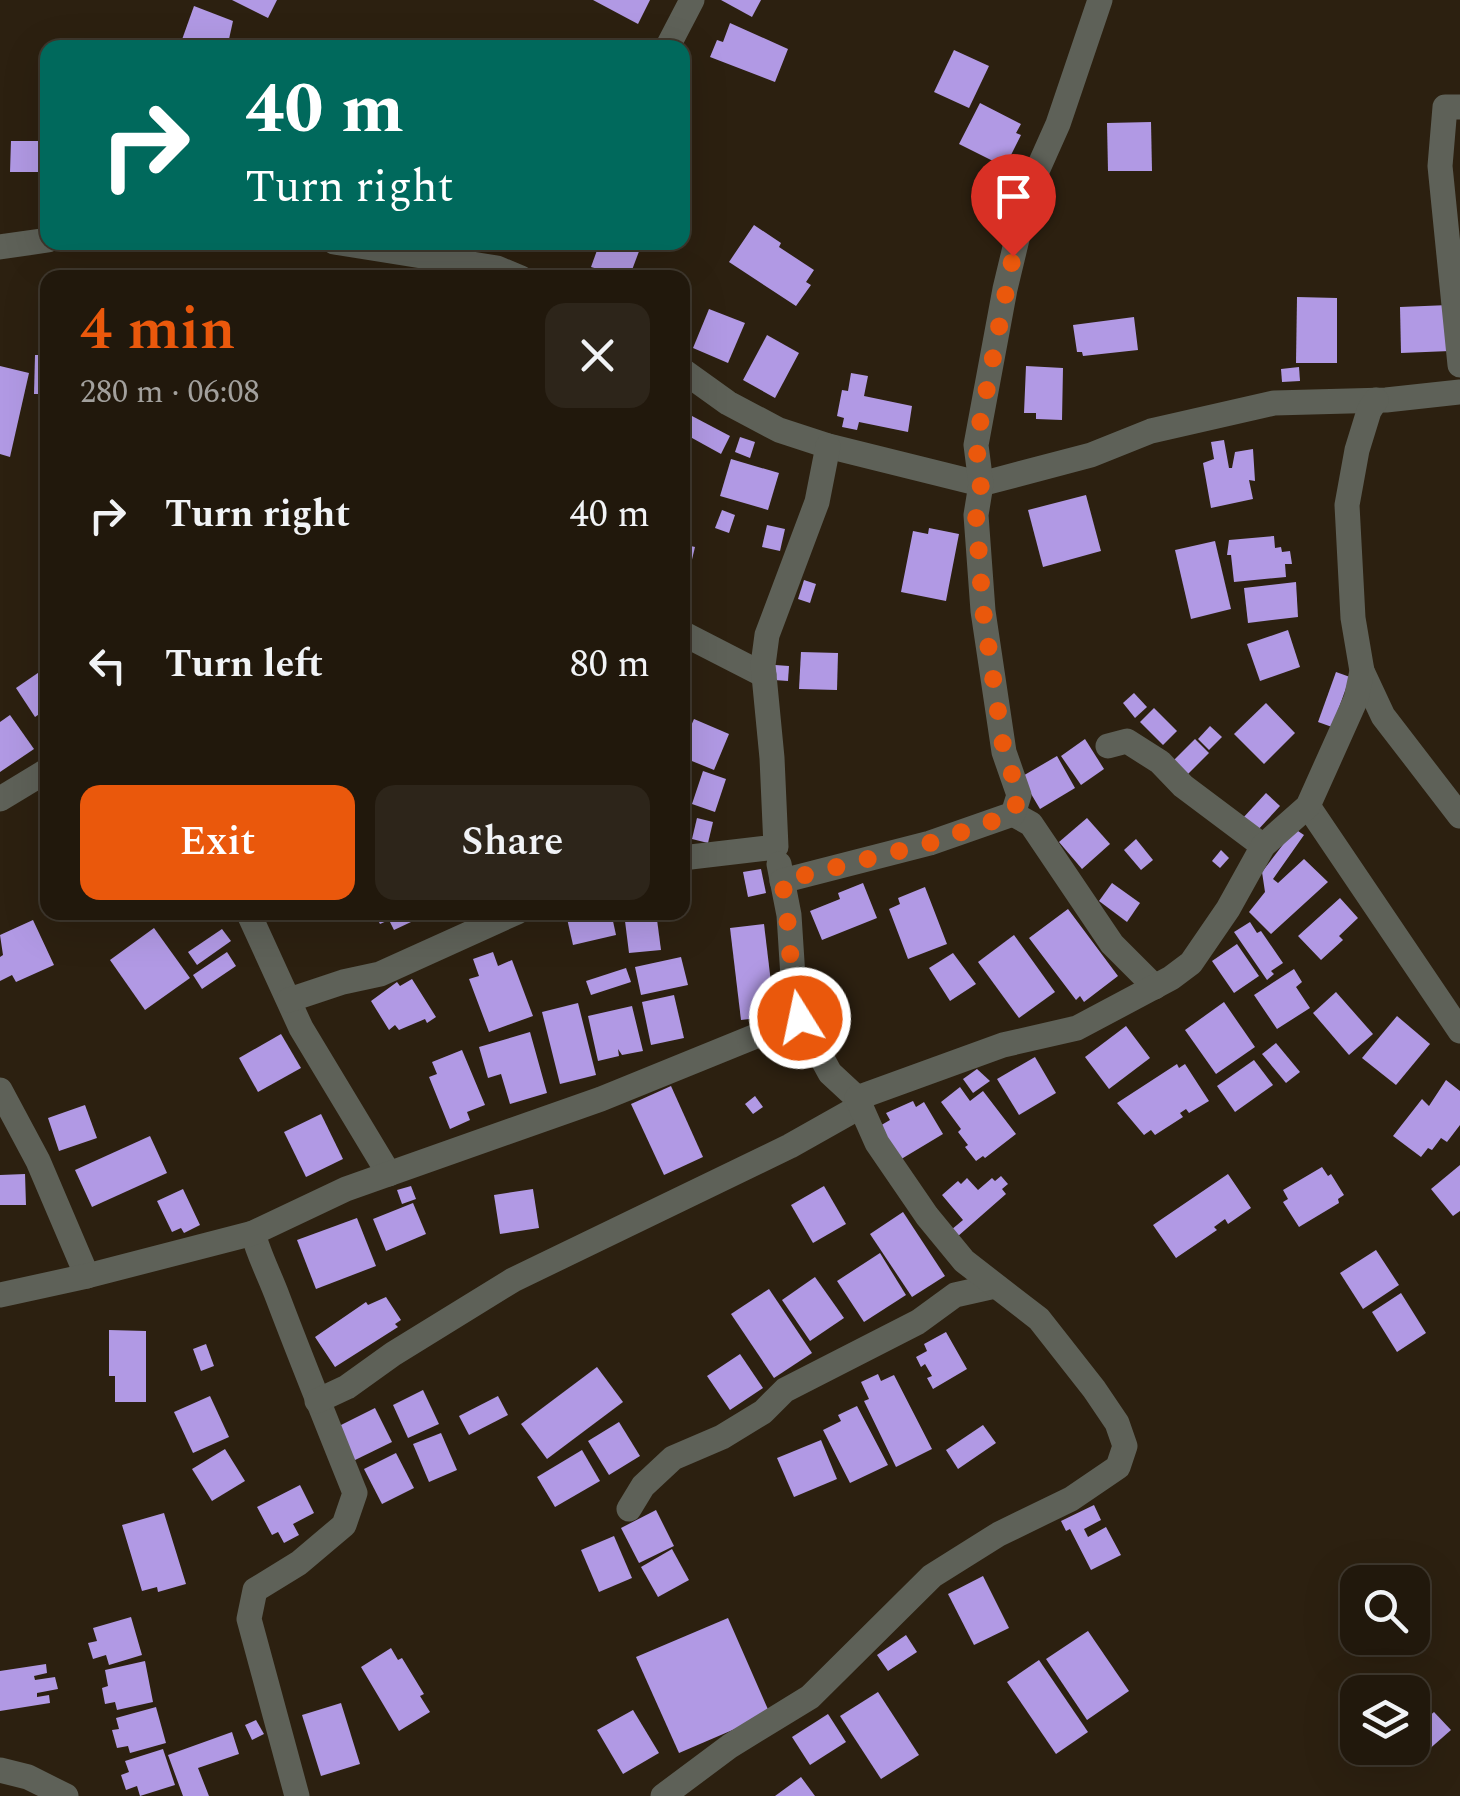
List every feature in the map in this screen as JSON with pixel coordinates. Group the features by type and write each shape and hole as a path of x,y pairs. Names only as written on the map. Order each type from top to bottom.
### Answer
{"street":[{"path":"671,40 692,0"},
{"path":"1013,814 1019,794 1004,752 983,610 976,515 981,484 976,444 1030,189 1058,124 1100,0"},
{"path":"1460,107 1445,107 1440,166 1460,365"},
{"path":"0,246 40,241"},
{"path":"376,250 482,270"},
{"path":"690,376 779,430 981,484 1091,455 1150,431 1240,409 1274,403 1376,400 1460,392"},
{"path":"1376,400 1368,411 1356,450 1348,505 1353,618 1362,671 1383,716 1460,816"},
{"path":"662,1796 730,1746 810,1697 932,1576 999,1534 1071,1499 1118,1467 1125,1446 1116,1422 1094,1389 1039,1319 964,1261 927,1216 877,1143 860,1102 830,1074 800,1018 794,993 789,915 776,847 764,675 767,635 817,502 828,446"},
{"path":"690,636 764,675"},
{"path":"317,1401 348,1388 393,1354 513,1280 790,1146 860,1102 1003,1045 1077,1028 1156,987 1191,963 1228,909 1262,846 1308,806 1356,699 1362,671"},
{"path":"1108,746 1127,741 1160,762 1183,786 1262,846"},
{"path":"0,799 40,775"},
{"path":"1308,806 1460,1031"},
{"path":"782,881 930,843 1013,814 1030,824 1112,944 1156,987"},
{"path":"690,857 776,847"},
{"path":"252,920 301,1028 389,1174"},
{"path":"289,1000 380,974 499,920"},
{"path":"0,1295 253,1233 346,1189 601,1099 800,1018"},
{"path":"0,1090 38,1161 88,1276"},
{"path":"253,1233 258,1254 356,1493 344,1525 299,1563 255,1590 250,1618 297,1796"},
{"path":"630,1509 643,1486 674,1458 722,1437 763,1412 785,1390 918,1322 955,1295 995,1286"},
{"path":"0,1770 28,1777 66,1796"}],"building":[{"path":"232,0 277,0 268,18"},
{"path":"593,0 650,0 638,24"},
{"path":"721,0 761,0 752,17"},
{"path":"194,6 233,21 229,40 182,40"},
{"path":"730,23 788,49 775,82 710,57 717,40 723,42"},
{"path":"954,50 989,66 969,108 934,92"},
{"path":"980,103 1021,124 1016,133 1021,135 1005,167 959,144"},
{"path":"1151,122 1152,171 1108,171 1107,123"},
{"path":"11,141 40,141 40,172 10,172"},
{"path":"754,225 814,270 806,282 811,285 796,306 729,262"},
{"path":"597,250 640,250 632,270 591,267"},
{"path":"1297,297 1337,298 1337,363 1296,363"},
{"path":"1449,305 1450,351 1401,353 1400,307"},
{"path":"709,309 745,323 728,363 693,348"},
{"path":"1134,317 1138,350 1083,356 1077,352 1073,325"},
{"path":"767,335 799,353 775,398 743,380"},
{"path":"35,355 40,355 40,394 34,394"},
{"path":"0,366 29,373 10,457 0,454"},
{"path":"1026,366 1063,368 1062,420 1036,419 1036,413 1024,413"},
{"path":"1299,367 1300,381 1282,382 1281,369"},
{"path":"851,373 868,376 864,396 912,406 908,432 859,422 857,430 842,427 844,418 837,416 842,390 848,391"},
{"path":"692,416 730,436 721,454 690,437"},
{"path":"740,437 755,442 750,458 735,452"},
{"path":"1224,440 1229,468 1235,452 1253,449 1255,481 1249,480 1253,499 1211,508 1203,463 1214,459 1211,442"},
{"path":"731,459 779,473 768,510 720,496"},
{"path":"1086,495 1101,551 1043,567 1028,510"},
{"path":"722,510 735,515 729,533 715,528"},
{"path":"767,525 785,529 780,551 762,547"},
{"path":"929,528 959,534 946,601 901,592 913,531 928,534"},
{"path":"1274,536 1275,548 1290,551 1292,564 1285,564 1286,577 1234,582 1231,555 1227,555 1229,540"},
{"path":"1215,541 1231,609 1191,619 1175,550"},
{"path":"804,580 816,584 810,603 798,599"},
{"path":"1296,582 1298,617 1248,623 1244,588"},
{"path":"1288,630 1300,667 1260,681 1247,644"},
{"path":"801,652 838,653 837,690 799,689"},
{"path":"775,665 789,666 788,681 774,680"},
{"path":"40,672 40,714 35,717 16,688"},
{"path":"1336,672 1350,677 1332,727 1318,722"},
{"path":"1134,693 1147,707 1135,718 1123,703"},
{"path":"1266,703 1295,733 1264,764 1234,734"},
{"path":"1154,708 1177,731 1163,745 1140,722"},
{"path":"10,715 34,749 0,772 0,722"},
{"path":"694,719 729,734 714,770 690,760 690,728"},
{"path":"1210,726 1222,737 1209,750 1198,739"},
{"path":"1085,739 1104,769 1081,785 1061,756"},
{"path":"1195,739 1209,753 1186,776 1172,762"},
{"path":"1057,756 1075,788 1040,809 1021,777"},
{"path":"703,771 726,779 715,812 692,804"},
{"path":"1266,793 1280,806 1256,832 1242,819"},
{"path":"697,818 713,822 708,843 692,839"},
{"path":"1087,818 1110,844 1082,869 1059,842"},
{"path":"1295,829 1304,835 1273,879 1278,883 1304,859 1328,882 1271,934 1249,912 1265,892 1262,872"},
{"path":"1136,839 1153,860 1141,870 1124,850"},
{"path":"1221,850 1229,858 1220,868 1212,861"},
{"path":"761,869 766,893 748,897 743,872"},
{"path":"863,883 877,918 822,940 810,911 840,899 838,893"},
{"path":"1112,883 1140,903 1127,922 1099,901"},
{"path":"925,887 947,944 908,959 889,909 900,904 898,898"},
{"path":"1340,898 1358,918 1339,936 1343,940 1321,960 1298,936"},
{"path":"1068,909 1118,976 1084,1002 1080,996 1076,1000 1029,938"},
{"path":"33,920 54,965 16,982 12,975 0,981 0,935"},
{"path":"389,920 410,920 411,922 394,930"},
{"path":"567,920 613,920 616,935 573,945"},
{"path":"625,920 657,920 661,950 629,953"},
{"path":"1250,922 1283,963 1271,971 1274,974 1267,980 1234,932"},
{"path":"764,924 775,1016 741,1020 730,928"},
{"path":"154,928 190,978 145,1010 110,960"},
{"path":"222,929 231,941 197,965 188,952"},
{"path":"1014,935 1055,992 1019,1018 978,962"},
{"path":"1237,944 1259,976 1234,993 1212,961"},
{"path":"227,952 236,966 202,989 193,975"},
{"path":"493,952 498,966 512,960 533,1016 489,1032 469,979 479,976 473,959"},
{"path":"953,953 976,984 950,1001 929,968"},
{"path":"681,957 688,985 641,995 635,967"},
{"path":"626,968 631,982 591,995 586,981"},
{"path":"1294,969 1302,982 1296,987 1310,1008 1277,1029 1254,995"},
{"path":"412,979 436,1017 427,1023 425,1019 399,1030 395,1025 389,1030 371,1001 397,982 400,986"},
{"path":"1336,992 1373,1034 1349,1055 1313,1013"},
{"path":"674,995 684,1038 651,1045 642,1002"},
{"path":"1224,1002 1255,1047 1216,1074 1185,1030"},
{"path":"578,1003 596,1075 560,1084 542,1012"},
{"path":"632,1006 643,1051 622,1055 618,1049 619,1056 598,1061 588,1016"},
{"path":"1397,1016 1430,1044 1396,1085 1362,1058"},
{"path":"1126,1026 1150,1058 1109,1089 1085,1057"},
{"path":"530,1032 547,1093 510,1104 501,1074 488,1078 479,1047"},
{"path":"281,1034 301,1068 258,1092 239,1058"},
{"path":"1276,1043 1300,1072 1286,1083 1262,1054"},
{"path":"462,1050 485,1105 467,1112 470,1120 450,1129 429,1077 437,1074 432,1062"},
{"path":"1035,1057 1056,1093 1019,1115 997,1079"},
{"path":"1254,1060 1273,1085 1235,1112 1217,1086"},
{"path":"1177,1064 1179,1068 1185,1064 1209,1101 1189,1113 1186,1109 1180,1113 1183,1117 1155,1135 1151,1130 1144,1135 1117,1103"},
{"path":"977,1069 990,1081 973,1093 963,1079"},
{"path":"1446,1080 1460,1091 1460,1125 1447,1142 1441,1138 1421,1157 1393,1136 1422,1099 1429,1106"},
{"path":"671,1086 703,1157 664,1175 631,1104"},
{"path":"960,1087 970,1101 983,1091 1016,1134 976,1161 965,1147 968,1145 958,1132 961,1129 941,1102"},
{"path":"755,1096 763,1107 753,1114 745,1104"},
{"path":"913,1101 916,1107 924,1102 943,1134 898,1161 878,1127 890,1120 886,1113"},
{"path":"85,1105 97,1138 59,1151 48,1118"},
{"path":"321,1114 343,1159 306,1177 284,1132"},
{"path":"150,1136 167,1173 92,1207 75,1170"},
{"path":"1460,1165 1460,1211 1453,1216 1431,1189"},
{"path":"1322,1167 1344,1195 1339,1203 1299,1227 1283,1202 1288,1199 1283,1190"},
{"path":"25,1174 26,1205 0,1205 0,1175"},
{"path":"1228,1174 1251,1208 1228,1224 1225,1219 1214,1227 1217,1230 1176,1258 1153,1225"},
{"path":"1001,1176 1008,1184 1002,1189 1006,1194 957,1237 951,1230 963,1220 942,1195 967,1178 978,1190"},
{"path":"411,1186 416,1199 402,1204 397,1190"},
{"path":"824,1186 846,1224 813,1243 791,1205"},
{"path":"183,1189 200,1225 184,1233 181,1228 172,1232 157,1201"},
{"path":"533,1189 539,1228 500,1234 494,1195"},
{"path":"413,1203 426,1234 386,1251 373,1219"},
{"path":"903,1212 945,1276 912,1297 870,1234"},
{"path":"357,1218 376,1266 316,1289 297,1240"},
{"path":"1376,1250 1399,1285 1363,1309 1340,1273"},
{"path":"880,1253 906,1295 864,1322 837,1281"},
{"path":"815,1277 844,1318 810,1341 782,1300"},
{"path":"769,1289 812,1353 774,1378 731,1314"},
{"path":"1401,1293 1426,1333 1397,1352 1372,1312"},
{"path":"386,1297 401,1320 395,1324 398,1327 335,1367 315,1337 366,1302 368,1305"},
{"path":"109,1330 146,1331 146,1402 115,1402 115,1376 109,1376"},
{"path":"946,1332 967,1369 933,1389 927,1378 932,1376 916,1357 927,1351 924,1344"},
{"path":"206,1344 214,1366 201,1371 193,1349"},
{"path":"740,1354 763,1388 730,1410 707,1376"},
{"path":"597,1367 623,1402 547,1459 521,1424"},
{"path":"878,1374 881,1381 894,1375 932,1449 896,1467 864,1401 869,1399 861,1382"},
{"path":"423,1390 439,1424 408,1438 393,1405"},
{"path":"210,1396 229,1437 193,1453 174,1412"},
{"path":"498,1396 508,1415 469,1435 459,1416"},
{"path":"857,1406 888,1465 850,1483 823,1430 841,1421 838,1415"},
{"path":"375,1408 392,1442 353,1461 337,1427"},
{"path":"619,1422 640,1456 609,1475 588,1441"},
{"path":"983,1425 996,1443 958,1469 946,1450"},
{"path":"441,1433 457,1470 429,1482 413,1444"},
{"path":"821,1440 837,1479 794,1497 777,1458"},
{"path":"225,1449 245,1481 212,1501 192,1469"},
{"path":"582,1450 600,1481 555,1507 537,1477"},
{"path":"396,1453 414,1488 382,1504 364,1469"},
{"path":"300,1485 314,1513 293,1524 299,1535 284,1543 278,1532 272,1535 257,1507"},
{"path":"1094,1505 1101,1520 1084,1529 1088,1537 1106,1527 1121,1555 1091,1570 1070,1529 1066,1531 1061,1521"},
{"path":"656,1510 674,1546 639,1563 621,1528"},
{"path":"164,1513 186,1584 158,1592 157,1587 142,1591 122,1525"},
{"path":"614,1536 632,1578 599,1592 581,1550"},
{"path":"672,1549 689,1580 658,1597 641,1567"},
{"path":"983,1576 1009,1628 974,1645 948,1594"},
{"path":"131,1617 142,1655 109,1665 106,1655 93,1659 88,1643 97,1641 93,1628"},
{"path":"728,1618 770,1714 679,1753 636,1657"},
{"path":"1088,1631 1129,1691 1087,1720 1046,1659"},
{"path":"906,1635 917,1652 888,1671 877,1655"},
{"path":"391,1648 398,1660 402,1658 424,1694 420,1696 430,1712 399,1731 361,1667"},
{"path":"1039,1660 1088,1732 1056,1754 1007,1682"},
{"path":"145,1661 153,1702 117,1710 115,1702 105,1704 105,1670"},
{"path":"46,1664 47,1673 34,1676 35,1680 55,1677 58,1689 37,1693 37,1697 49,1695 50,1703 0,1711 0,1671"},
{"path":"878,1692 919,1755 881,1779 840,1716"},
{"path":"341,1703 360,1764 321,1776 302,1715"},
{"path":"156,1707 166,1743 130,1753 128,1746 117,1748 112,1730 119,1729 116,1718"},
{"path":"633,1710 659,1753 623,1774 597,1730"},
{"path":"1434,1712 1451,1730 1430,1748 1430,1715"},
{"path":"828,1714 846,1742 810,1765 792,1737"},
{"path":"256,1720 264,1734 252,1740 245,1725"},
{"path":"232,1732 239,1754 198,1768 209,1796 183,1796 168,1755"},
{"path":"163,1749 175,1785 140,1796 137,1786 126,1790 121,1775 129,1772 125,1761"},
{"path":"801,1777 815,1796 775,1796"}],"route":[{"path":"800,1018 782,881 930,843 1013,814 1019,794 1004,752 983,610 976,515 981,484 976,444 1013,256"}]}
